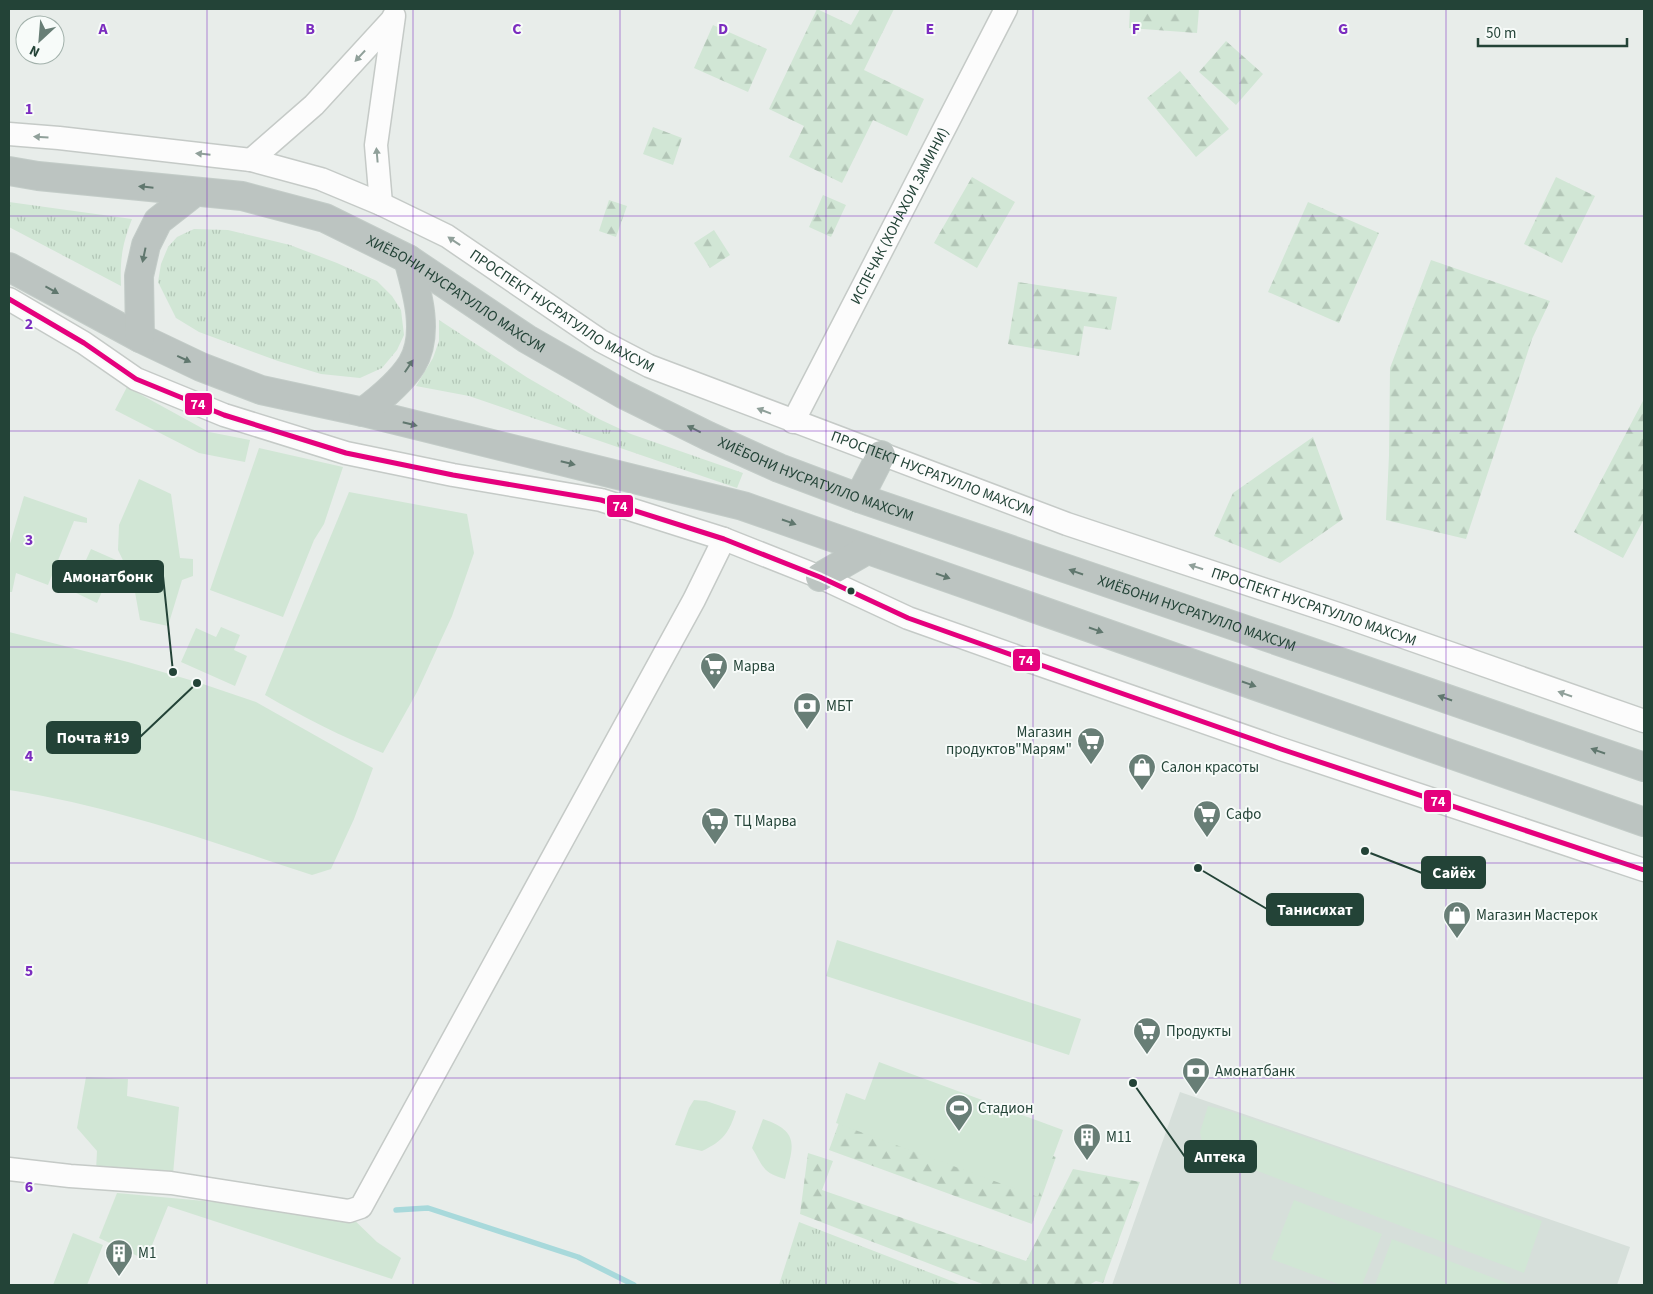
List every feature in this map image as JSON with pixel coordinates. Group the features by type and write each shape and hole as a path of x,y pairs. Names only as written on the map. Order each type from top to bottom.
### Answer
{"highway":[{"name":"ХИЁБОНИ НУСРАТУЛЛО МАХСУМ","path":"9,171 38,176 242,196 325,218 408,259 527,340 623,394 708,436 779,468 859,498 1644,768"},
{"path":"140,338 139,276 146,245 158,220 194,192"},
{"path":"363,412 384,396 412,364 419,341 420,313 408,259"},
{"path":"9,267 140,338 201,367 261,390 363,412 743,506 1644,822"},
{"path":"859,498 880,455"},
{"path":"820,577 867,550"}],"street":[{"name":"ИСПЕЧАК (ХОНАХОИ ЗАМИНИ)","path":"793,422 1006,9"},
{"path":"251,160 314,105 395,14"},
{"path":"381,204 376,145 395,14"},
{"name":"ПРОСПЕКТ НУСРАТУЛЛО МАХСУМ","path":"9,134 251,160 321,179 381,204 447,236 609,345 649,366 880,455 1067,524 1338,614 1644,721"},
{"path":"9,299 84,343 136,379 224,415 346,453 453,475 601,500 724,538 820,577 908,618 1272,746 1644,870"},
{"path":"9,1169 70,1176 172,1183 349,1212 361,1207 690,608 724,538"}],"shaded area":[{"path":"1180,1092 1630,1247 1617,1285 1112,1285"}],"green space":[{"path":"817,9 851,25 860,9 894,9 864,70 924,99 907,136 873,120 842,183 789,157 804,126 769,109"},
{"path":"1130,9 1199,9 1197,33 1129,28"},
{"path":"713,25 767,49 748,92 694,68"},
{"path":"1226,41 1263,74 1236,105 1199,72"},
{"path":"1180,71 1229,129 1196,157 1147,98"},
{"path":"653,127 682,138 673,165 643,154"},
{"path":"972,177 1015,202 977,268 934,243"},
{"path":"1556,177 1595,196 1562,263 1524,244"},
{"path":"823,195 846,205 831,237 809,227"},
{"path":"609,200 627,206 616,237 599,231"},
{"path":"9,202 132,219 122,252 121,286 9,227"},
{"path":"1308,202 1379,233 1339,323 1268,292"},
{"path":"194,229 228,230 290,245 377,281 392,296 401,310 404,335 397,350 382,368 360,378 321,374 278,361 199,332 176,318 158,282 161,264 168,247 177,237"},
{"path":"714,230 730,255 710,268 694,243"},
{"path":"1431,260 1550,301 1532,339 1466,539 1386,520 1390,368"},
{"path":"1018,282 1117,297 1111,330 1084,326 1079,356 1008,344"},
{"path":"439,320 528,378 599,419 631,434 743,473 737,488 469,396 416,386 433,358 439,341"},
{"path":"127,387 209,432 250,440 245,462 199,453 115,410"},
{"path":"1644,399 1644,519 1623,558 1574,532"},
{"path":"1313,437 1343,519 1280,563 1214,536 1233,493"},
{"path":"259,448 343,467 324,524 314,540 283,617 210,590"},
{"path":"139,479 171,494 180,558 193,559 193,576 182,580 168,626 140,620 133,581 118,550 119,525"},
{"path":"349,492 467,514 474,553 452,616 417,692 383,753 323,726 265,695"},
{"path":"24,496 87,518 87,523 74,521 48,585 16,573 12,592 9,592 9,547"},
{"path":"91,549 116,560 97,603 72,591"},
{"path":"221,627 240,635 234,650 247,656 235,686 181,662 196,628 216,637"},
{"path":"9,632 128,662 256,702 373,768 354,819 331,869 312,875 124,815 86,805 9,790"},
{"path":"837,940 1081,1019 1069,1055 826,976"},
{"path":"879,1062 1063,1130 1038,1197 836,1123 846,1093 865,1100"},
{"path":"86,1077 128,1079 127,1096 179,1107 173,1174 96,1171 97,1151 77,1128"},
{"path":"872,1089 1056,1157 1032,1224 829,1150 840,1120 858,1126"},
{"path":"694,1100 706,1101 736,1111 731,1125 724,1136 715,1144 702,1151 675,1145"},
{"path":"1208,1106 1229,1111 1474,1195 1542,1221 1524,1273 1203,1150 1200,1132"},
{"path":"763,1119 784,1129 789,1135 792,1149 785,1179 768,1172 752,1148"},
{"path":"808,1153 833,1161 822,1190 1026,1261 1073,1169 1140,1182 1103,1283 1096,1281 1089,1285 985,1285 800,1214"},
{"path":"117,1193 348,1214 377,1242 401,1258 392,1279 168,1206 146,1260 99,1238"},
{"path":"1294,1200 1382,1234 1362,1285 1341,1285 1271,1259"},
{"path":"799,1222 962,1285 779,1285"},
{"path":"73,1233 103,1245 87,1285 53,1285"},
{"path":"1392,1239 1512,1285 1375,1285"}],"waterway":[{"path":"396,1210 428,1208 578,1257 634,1285"}],"transit line":[{"name":"74","path":"9,299 84,343 136,379 224,415 346,453 453,475 601,500 724,539 820,577 908,618 1281,749 1644,870"}],"place":[{"name":"Амонатбонк","path":"173,672"},
{"name":"Почта #19","path":"197,683"},
{"name":"Марва","path":"714,690"},
{"name":"МБТ","path":"807,730"},
{"name":"Магазин продуктов\"Марям\"","path":"1091,765"},
{"name":"Салон красоты","path":"1142,791"},
{"name":"Сафо","path":"1207,838"},
{"name":"ТЦ Марва","path":"715,845"},
{"name":"Сайёх","path":"1365,851"},
{"name":"Танисихат","path":"1198,868"},
{"name":"Магазин Мастерок","path":"1457,939"},
{"name":"Продукты","path":"1147,1055"},
{"name":"Аптека","path":"1133,1083"},
{"name":"Амонатбанк","path":"1196,1095"},
{"name":"Стадион","path":"959,1132"},
{"name":"M11","path":"1087,1161"},
{"name":"M1","path":"119,1277"}]}
